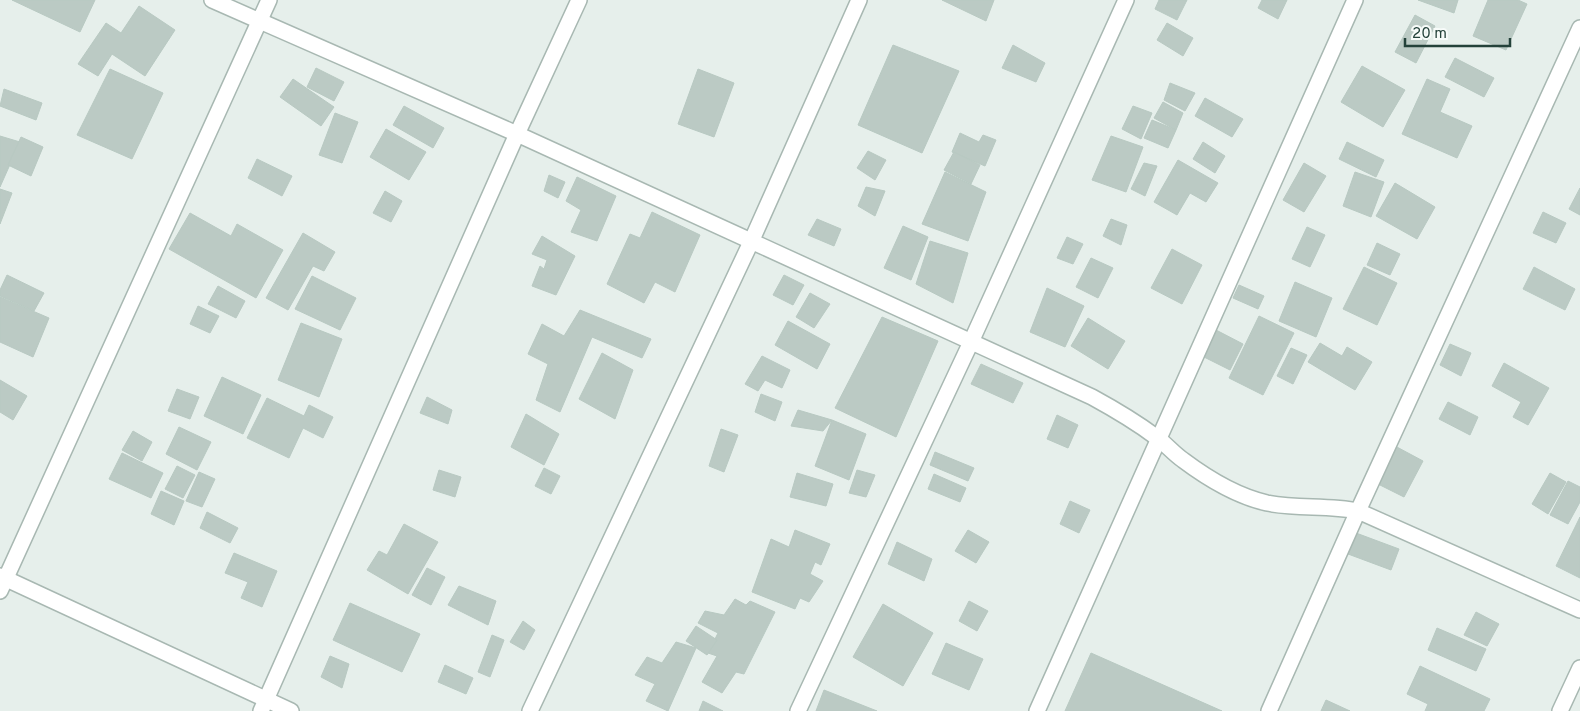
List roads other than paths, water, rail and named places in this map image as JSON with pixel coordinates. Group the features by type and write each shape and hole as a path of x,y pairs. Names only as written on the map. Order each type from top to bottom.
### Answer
{"street":[{"path":"212,0 516,134 1092,397 1159,439 1182,459 1236,492 1267,503 1298,507 1337,507 1358,511 1580,610"},
{"path":"269,0 2,582 263,706 291,711"},
{"path":"263,706 516,134 578,0"},
{"path":"530,711 751,242 859,0"},
{"path":"798,711 971,342 1126,0"},
{"path":"1037,711 1355,0"},
{"path":"1269,711 1358,511 1580,28"},
{"path":"1560,711 1580,668"}]}
